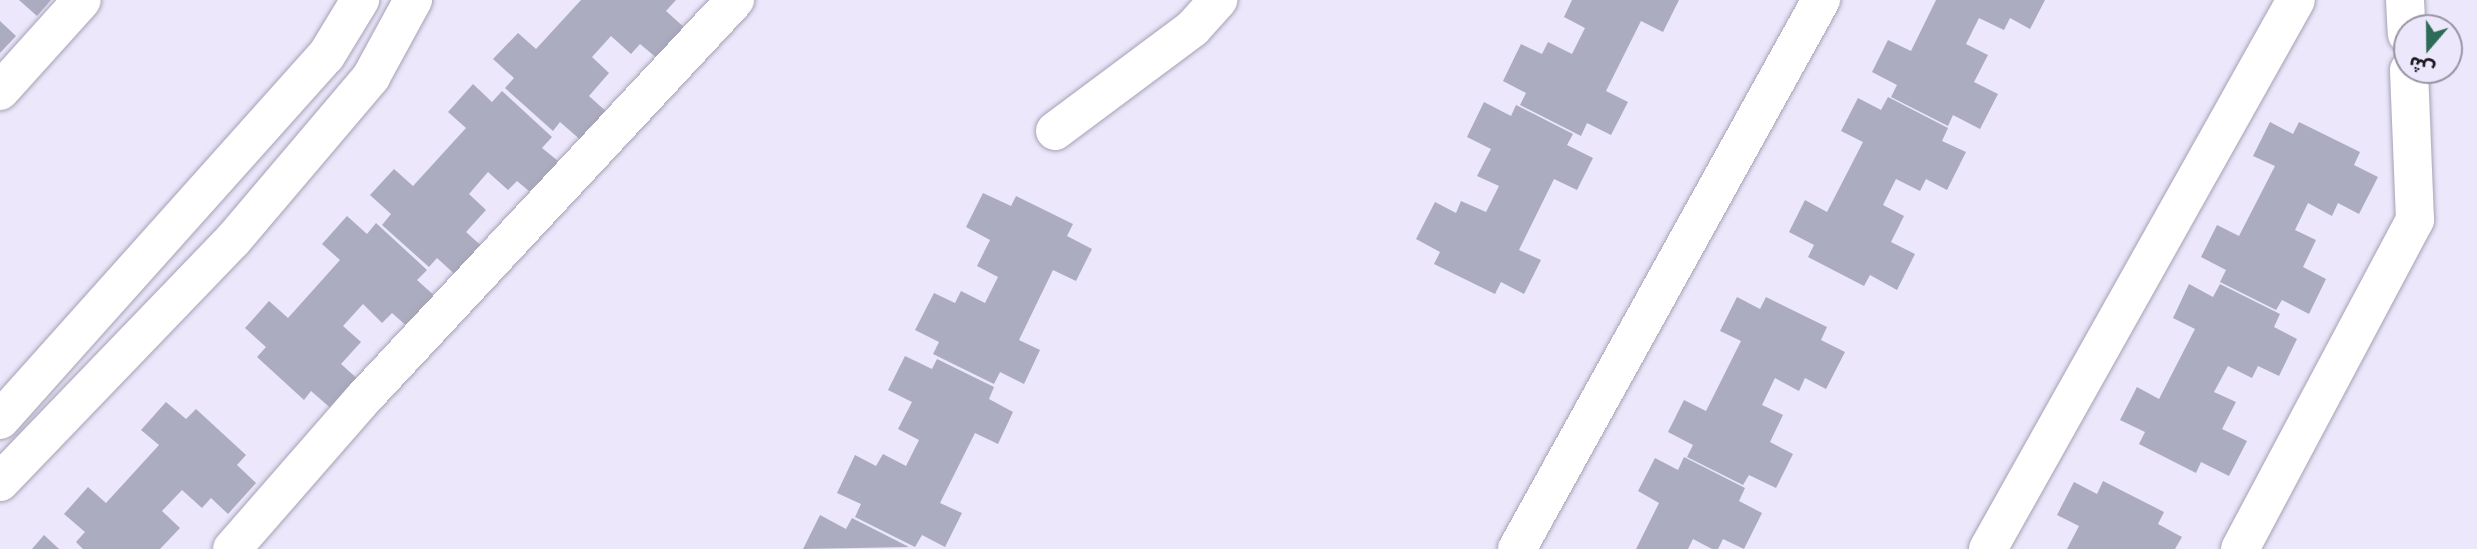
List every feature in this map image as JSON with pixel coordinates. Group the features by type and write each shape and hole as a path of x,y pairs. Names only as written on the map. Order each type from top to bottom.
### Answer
{"street":[{"path":"0,91 82,0"},
{"path":"0,420 326,56 360,0"},
{"path":"0,482 233,240 371,77 413,0"},
{"path":"232,549 362,400 735,0"},
{"path":"1055,131 1193,28 1218,0"},
{"path":"1517,549 1821,0"},
{"path":"1988,549 2296,0"},
{"path":"2240,549 2415,220 2410,84"}],"building":[{"path":"19,0 51,0 37,16"},
{"path":"581,0 676,0 666,11 686,29 658,59 640,44 631,54 611,36 592,57 609,73 589,96 609,114 583,142 560,122 553,131 505,88 514,78 493,59 518,33 536,49"},
{"path":"1572,0 1679,0 1663,32 1641,21 1606,91 1628,102 1611,135 1587,123 1581,136 1520,105 1526,93 1503,81 1521,44 1542,54 1548,42 1572,54 1585,28 1564,17"},
{"path":"1936,0 2045,0 2030,29 2010,18 2004,30 1979,18 1966,44 1988,55 1974,82 1998,94 1980,129 1953,115 1948,126 1891,97 1897,85 1872,72 1888,40 1911,51"},
{"path":"0,21 16,36 0,53"},
{"path":"473,84 492,102 502,91 552,137 542,148 563,165 535,196 517,181 508,190 488,172 469,194 486,210 466,232 486,250 460,279 437,258 429,267 382,225 391,214 370,195 394,169 413,186 466,128 448,112"},
{"path":"1888,97 1948,128 1942,141 1966,152 1947,190 1926,179 1920,191 1896,179 1883,205 1904,216 1891,242 1915,254 1897,290 1870,275 1864,286 1808,257 1814,245 1789,232 1805,200 1827,212 1863,142 1841,131 1858,98 1881,110"},
{"path":"1484,102 1511,116 1516,105 1573,134 1567,145 1593,158 1577,190 1554,179 1519,250 1541,260 1524,294 1501,282 1495,294 1434,264 1440,252 1416,239 1435,202 1456,213 1461,201 1486,212 1499,186 1477,176 1491,149 1467,137"},
{"path":"2270,122 2293,134 2299,122 2360,152 2354,165 2378,177 2359,214 2338,203 2332,216 2308,203 2295,230 2316,240 2303,267 2326,279 2309,314 2282,300 2276,310 2220,282 2226,270 2201,257 2217,225 2239,236 2275,166 2253,156"},
{"path":"983,193 1011,206 1016,196 1073,224 1067,236 1092,249 1076,281 1053,270 1019,340 1040,350 1024,384 1000,372 994,384 933,354 939,342 915,330 934,293 955,303 961,291 985,303 998,277 977,266 990,240 966,227"},
{"path":"347,216 367,234 376,223 427,270 417,280 437,298 409,328 392,313 382,323 363,304 343,326 361,342 341,364 361,382 334,411 311,391 304,400 257,357 266,347 245,328 269,301 288,318 340,260 322,244"},
{"path":"2189,284 2213,297 2220,284 2280,314 2274,327 2297,339 2279,376 2258,366 2252,378 2228,366 2214,392 2236,402 2222,429 2247,441 2229,476 2201,462 2196,473 2139,444 2145,432 2120,420 2137,387 2159,399 2195,329 2173,318"},
{"path":"1737,297 1760,309 1766,297 1827,327 1821,340 1845,352 1826,389 1805,378 1799,391 1775,378 1762,405 1783,415 1770,442 1793,454 1776,488 1749,475 1743,485 1687,457 1693,445 1668,432 1684,400 1706,411 1741,341 1720,331"},
{"path":"905,356 932,369 937,359 994,387 989,399 1013,412 998,444 975,433 940,503 962,513 945,547 922,535 915,547 855,517 861,504 837,493 855,455 876,466 883,454 906,466 919,440 898,429 912,402 888,390"},
{"path":"166,402 186,419 196,409 246,455 237,465 256,483 228,514 211,498 202,508 182,490 162,511 180,528 160,549 83,549 76,542 85,532 64,514 88,487 106,503 159,445 141,430"},
{"path":"1684,457 1745,488 1739,501 1762,513 1744,549 1723,539 1718,549 1712,549 1693,539 1688,549 1636,549 1659,503 1638,491 1655,458 1678,470"},
{"path":"2103,481 2164,512 2158,524 2182,537 2175,549 2067,549 2079,526 2057,515 2074,482 2097,494"},
{"path":"820,515 846,529 852,518 909,547 803,549"},
{"path":"44,535 59,549 32,549"}]}
